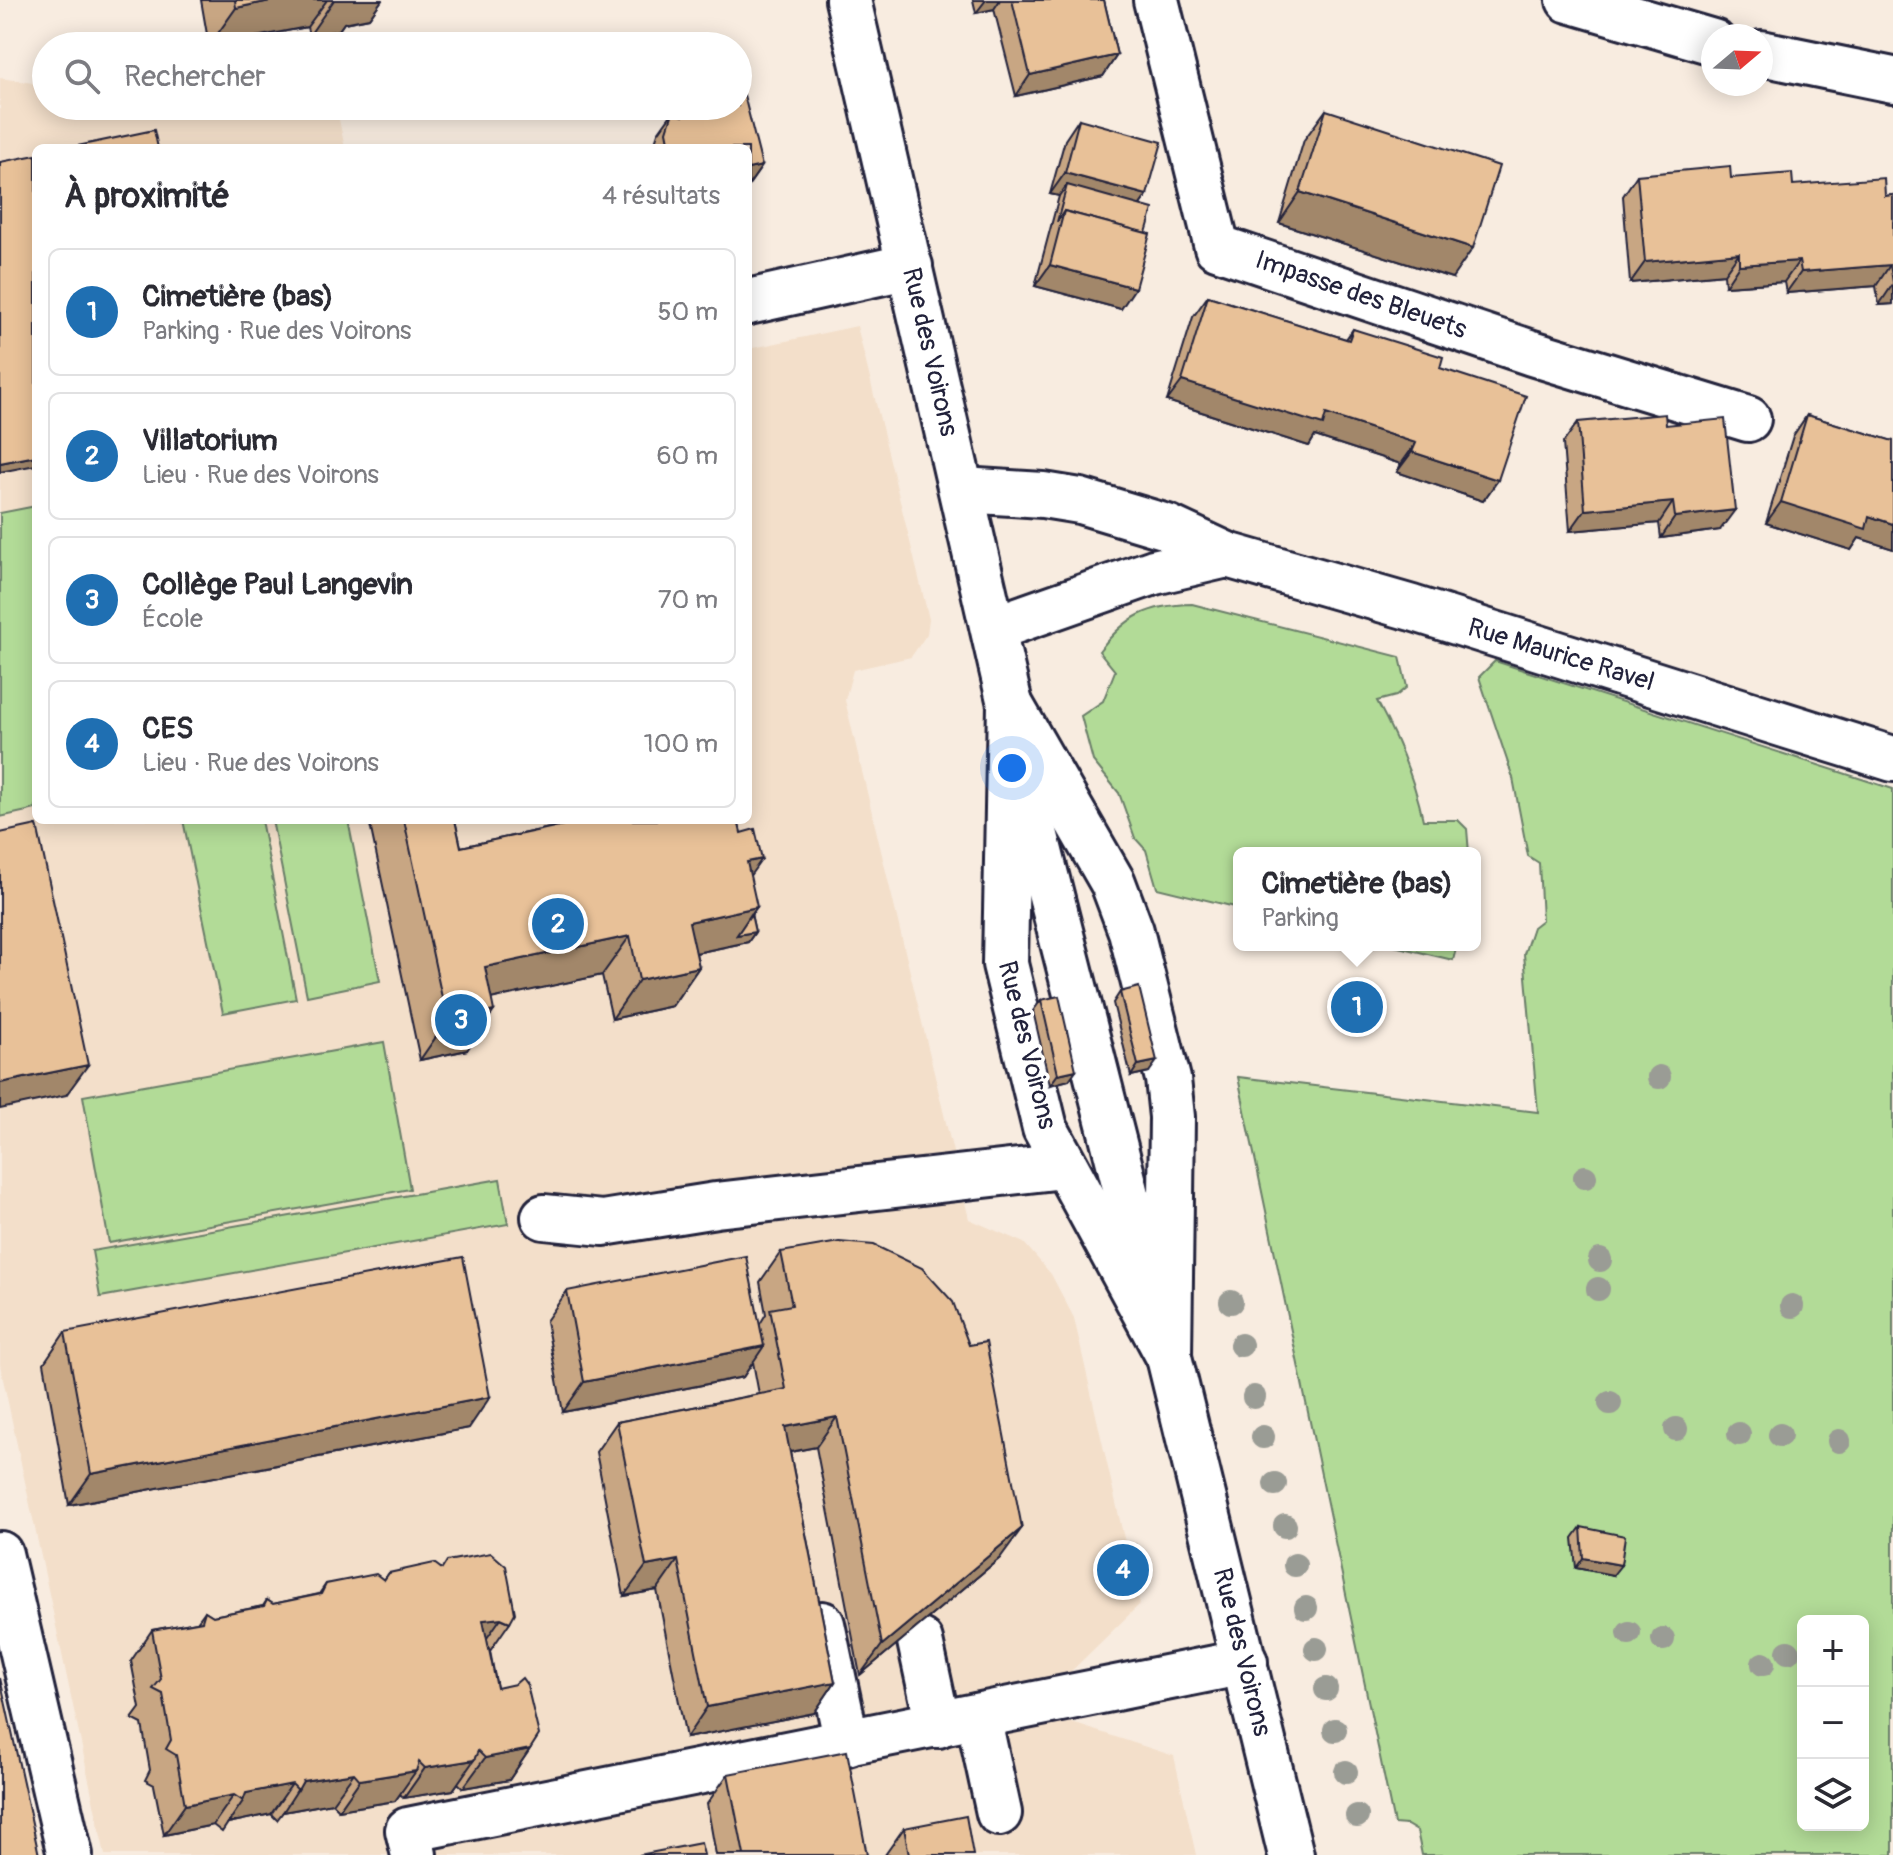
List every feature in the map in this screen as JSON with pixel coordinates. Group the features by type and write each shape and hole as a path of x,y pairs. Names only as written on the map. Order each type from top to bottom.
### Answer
{"street":[{"name":"Rue des Voirons","path":"848,0 995,628 1010,704 1005,964 1038,1104 1064,1166 1169,1357"},
{"name":"Impasse des Bleuets","path":"1156,0 1217,247 1532,353 1748,419"},
{"path":"1569,0 1701,38"},
{"path":"1773,55 1893,80"},
{"path":"752,301 910,266"},
{"name":"Rue Maurice Ravel","path":"962,490 1043,495 1080,501 1167,527 1227,555 1412,608 1893,759"},
{"name":"Rue Maurice Ravel","path":"995,628 1154,572 1227,555"},
{"name":"Rue des Voirons","path":"1010,704 1113,883 1131,931 1168,1079 1172,1117 1169,1357 1291,1855"},
{"path":"1010,704 1029,818 1169,1357"},
{"path":"544,1217 603,1223 716,1205 1064,1166"},
{"path":"0,1554 70,1855"},
{"path":"816,1591 847,1743"},
{"path":"920,1641 999,1813"},
{"path":"414,1855 408,1830 1245,1662"}],"shaded area":[{"path":"0,78 32,83 32,120 339,120 344,144 32,144 32,824 752,824 752,348 857,326 929,619 927,634 911,657 853,670 845,700 969,1219 1024,1243 1051,1274 1074,1318 1128,1556 1113,1559 1118,1585 1134,1582 1140,1604 1055,1687 1063,1720 1174,1756 1196,1855 105,1855 0,1365"}],"green space":[{"path":"32,507 32,810 0,817 0,513"},
{"path":"1192,604 1400,657 1407,687 1396,696 1377,701 1404,759 1423,820 1458,820 1467,829 1468,847 1233,847 1233,907 1157,888 1146,850 1135,838 1119,793 1093,761 1081,716 1103,701 1115,671 1099,651 1109,639 1139,615"},
{"path":"1495,661 1893,789 1893,1855 1422,1855 1417,1831 1407,1825 1394,1824 1238,1077 1538,1112 1524,954 1533,927 1542,920 1539,863 1528,856 1513,778 1479,677"},
{"path":"184,824 262,824 296,999 223,1013"},
{"path":"273,824 349,824 380,981 307,996"},
{"path":"1415,951 1455,951 1453,960"},
{"path":"384,1042 410,1189 109,1243 83,1096"},
{"path":"500,1179 508,1224 100,1297 92,1251"}],"building":[{"path":"235,0 275,0 236,8"},
{"path":"1012,0 1104,0 1117,55 1030,75"},
{"path":"1326,110 1499,166 1473,248 1300,192"},
{"path":"1079,119 1162,142 1147,195 1065,173"},
{"path":"670,120 750,120 762,166 752,168 752,144 658,144 669,141 667,131"},
{"path":"154,130 157,144 87,144"},
{"path":"32,156 32,457 0,463 0,162"},
{"path":"1730,166 1731,178 1792,173 1793,185 1884,178 1885,196 1893,195 1893,282 1890,265 1801,272 1799,261 1739,265 1739,253 1645,262 1637,175"},
{"path":"1067,185 1153,209 1146,233 1064,211 1057,222"},
{"path":"1064,211 1150,234 1135,288 1050,265"},
{"path":"1208,296 1349,340 1353,329 1443,357 1440,368 1526,396 1498,480 1412,452 1416,443 1326,414 1323,425 1182,381"},
{"path":"1665,414 1666,425 1725,419 1735,510 1675,517 1673,502 1585,510 1578,422"},
{"path":"1807,415 1893,441 1893,524 1869,516 1866,529 1781,502"},
{"path":"405,824 456,824 461,847 568,824 739,824 741,833 755,829 762,859 747,862 757,907 689,922 699,967 639,980 630,936 485,967 494,1011 447,1021"},
{"path":"37,825 88,1065 0,1083 0,833"},
{"path":"751,914 755,932 737,935"},
{"path":"1139,987 1157,1061 1138,1065 1120,992"},
{"path":"1059,996 1076,1070 1058,1074 1041,1000"},
{"path":"839,1242 874,1245 922,1268 953,1302 969,1345 986,1342 1022,1528 882,1645 837,1417 785,1427 835,1682 707,1707 678,1560 646,1566 617,1422 786,1389 770,1309 792,1305 781,1252"},
{"path":"746,1256 764,1346 584,1382 567,1291"},
{"path":"463,1257 490,1397 91,1474 65,1332"},
{"path":"1581,1527 1625,1536 1621,1565 1583,1558"},
{"path":"1135,1545 1141,1571 1126,1574 1120,1548"},
{"path":"491,1553 506,1566 515,1613 510,1622 501,1618 483,1620 497,1688 515,1684 522,1678 527,1685 539,1735 530,1749 485,1758 478,1751 474,1760 425,1768 419,1762 416,1771 360,1780 354,1773 303,1781 298,1790 292,1784 246,1793 243,1801 234,1795 185,1805 176,1755 166,1749 171,1740 163,1694 153,1689 161,1679 152,1630 202,1621 205,1611 213,1616 264,1606 267,1600 273,1604 321,1594 326,1584 376,1574 384,1580 389,1573 434,1563 442,1569 447,1561"},
{"path":"0,1678 39,1855 0,1855"},
{"path":"847,1751 867,1855 744,1855 728,1774"},
{"path":"966,1816 973,1855 909,1855 904,1828"},
{"path":"701,1843 704,1855 639,1855"}],"place":[{"name":"Villatorium","path":"558,924"},
{"name":"Cimetière (bas)","path":"1357,1007"},
{"name":"Collège Paul Langevin","path":"461,1020"},
{"name":"CES","path":"1123,1570"}]}
